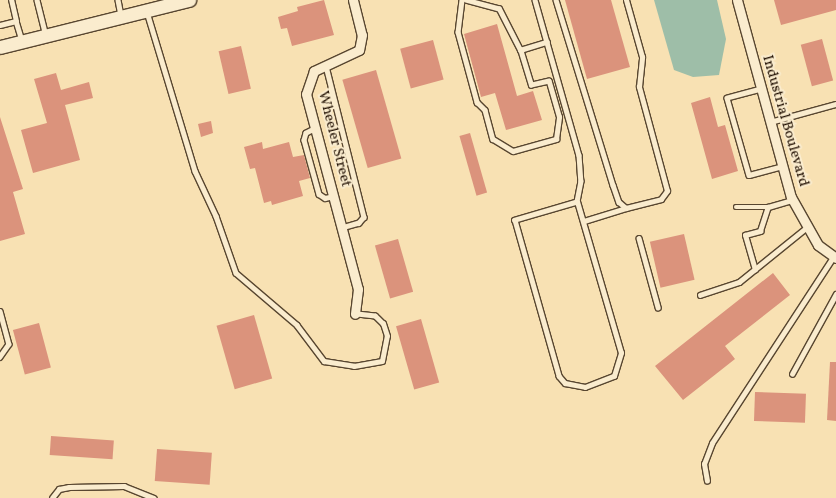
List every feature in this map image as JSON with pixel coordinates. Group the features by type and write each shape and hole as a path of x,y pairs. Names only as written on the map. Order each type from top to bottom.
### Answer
{"street":[{"path":"0,47 189,0"},
{"name":"Wheeler Street","path":"353,0 362,35 359,50 314,71 306,94 358,289 355,314"},
{"name":"Industrial Boulevard","path":"737,0 792,200 806,228 818,245 835,257"}],"lane":[{"path":"11,0 22,42"},
{"path":"37,0 46,36"},
{"path":"118,0 121,17"},
{"path":"462,0 458,32 477,102 485,110 493,139 513,151 556,139 559,117 549,81"},
{"path":"466,0 499,9 520,50 531,85 558,78"},
{"path":"535,0 579,155 581,181 578,202 621,353 614,376 585,386 566,383 559,376 514,220 578,202"},
{"path":"556,0 585,88 613,185 619,202 626,208"},
{"path":"584,221 661,199 667,192 639,87 642,57 626,0"},
{"path":"147,11 195,171 216,216 236,273 297,325 324,361 354,366 382,361 387,336 383,324 375,316 355,314"},
{"path":"0,26 16,21"},
{"path":"520,50 547,42"},
{"path":"326,66 364,216 359,223 342,228"},
{"path":"761,89 727,98 749,175 782,166"},
{"path":"770,122 836,104"},
{"path":"316,128 306,133 304,140 319,194 325,198 334,196"},
{"path":"736,207 768,208 792,200"},
{"path":"755,270 745,236 760,230 768,208"},
{"path":"700,295 739,282 806,228"},
{"path":"639,238 658,307"},
{"path":"707,481 704,464 712,443 835,257"},
{"path":"792,374 836,294"},
{"path":"0,311 9,344 0,357"},
{"path":"52,498 59,489 69,487 124,486 154,498"}],"shaded area":[{"path":"654,0 717,0 726,39 719,75 693,77 674,70"}],"building":[{"path":"324,0 334,35 292,46 287,28 281,29 278,17 298,11 297,7"},
{"path":"565,0 611,0 630,67 587,79"},
{"path":"774,0 836,0 836,10 781,25"},
{"path":"497,24 517,96 533,91 542,120 506,130 495,93 481,97 464,34"},
{"path":"822,39 833,81 812,86 801,45"},
{"path":"433,40 444,80 411,88 400,49"},
{"path":"241,46 251,89 228,94 219,51"},
{"path":"376,70 401,158 368,168 342,80"},
{"path":"56,73 61,90 89,82 93,98 65,105 80,160 33,173 21,130 47,123 34,79"},
{"path":"710,97 718,127 725,125 738,171 712,179 691,103"},
{"path":"0,117 23,189 13,192 25,234 0,241"},
{"path":"211,121 213,133 201,137 198,124"},
{"path":"470,133 487,193 477,196 459,136"},
{"path":"262,142 263,149 289,142 293,157 304,155 310,178 299,181 303,196 272,205 271,201 264,203 255,168 250,169 244,147"},
{"path":"684,234 695,280 660,288 650,242"},
{"path":"398,239 413,292 390,298 375,246"},
{"path":"773,273 790,295 725,346 735,359 683,400 655,366"},
{"path":"254,315 272,378 235,389 217,326"},
{"path":"421,319 439,382 414,390 396,326"},
{"path":"39,323 51,367 25,374 13,330"},
{"path":"830,362 836,362 836,421 827,420"},
{"path":"755,392 806,394 805,423 754,421"},
{"path":"51,436 114,440 113,459 50,455"},
{"path":"157,449 212,453 210,485 155,481"}]}
